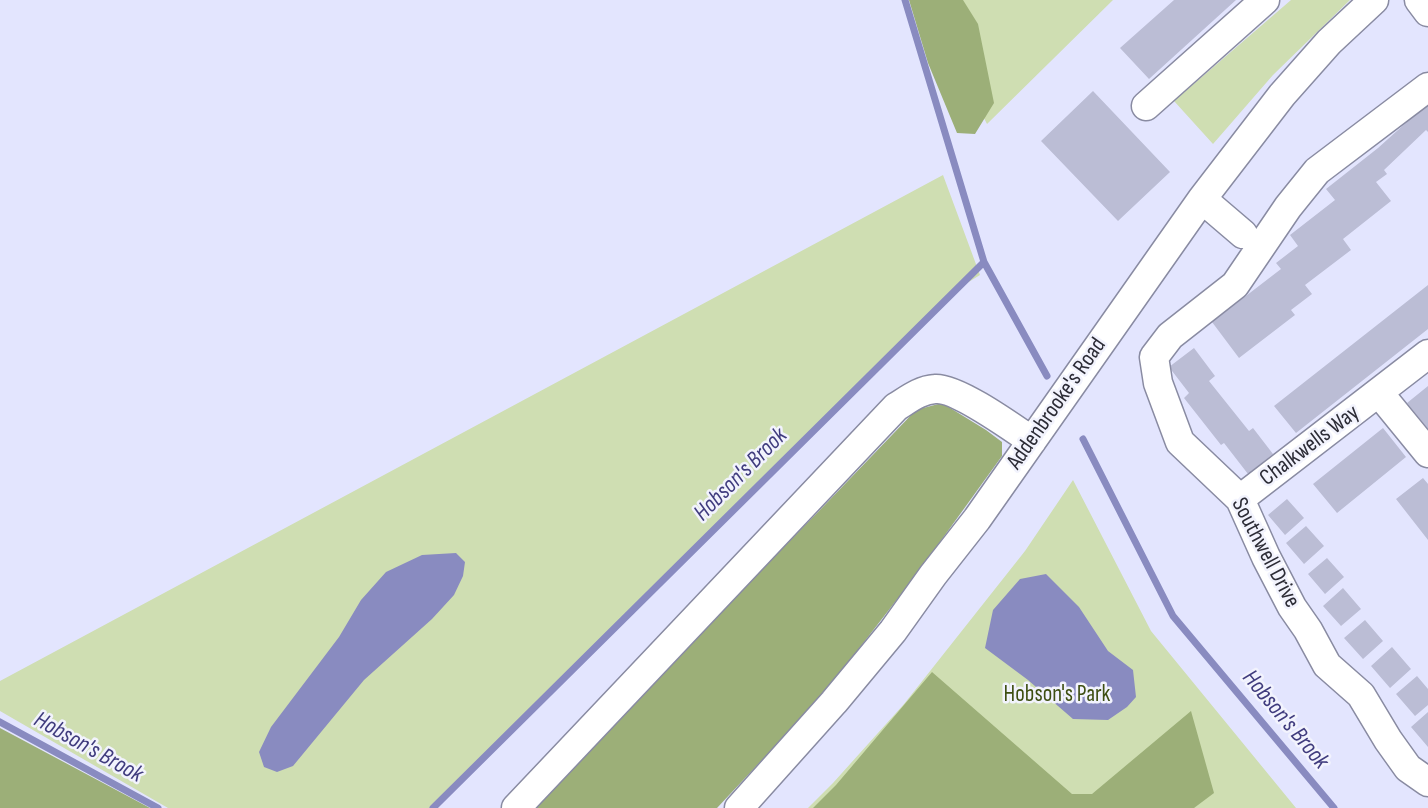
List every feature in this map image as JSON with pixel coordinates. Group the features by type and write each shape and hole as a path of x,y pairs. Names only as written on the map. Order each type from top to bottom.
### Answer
{"street":[{"path":"1146,106 1265,0"},
{"name":"Addenbrooke's Road","path":"739,808 893,631 1032,441 1202,200 1282,95 1329,42 1374,0"},
{"path":"1419,0 1428,12"},
{"name":"Southwell Drive","path":"1428,87 1317,171 1287,207 1235,285 1170,337 1154,357 1158,383 1180,442 1240,499 1292,607 1327,664 1361,695 1408,768 1428,782"},
{"path":"1202,200 1243,234"},
{"name":"Chalkwells Way","path":"1240,499 1428,354"},
{"path":"516,808 896,407 921,391 939,388 966,399 1032,441"},
{"name":"Chalkwells Way","path":"1379,393 1428,453"}],"green space":[{"path":"909,0 963,0 978,24 994,103 975,134 957,133 928,63"},
{"path":"923,0 1113,0 987,124"},
{"path":"1291,0 1350,0 1273,75 1213,144 1174,101"},
{"path":"943,175 980,275 954,291 433,808 168,808 0,711 0,681"},
{"path":"942,403 1002,442 1002,456 919,571 823,695 717,808 533,808 621,713 916,410"},
{"name":"Hobson's Park","path":"1073,480 1151,631 1296,808 808,808 904,704 1025,551"},
{"path":"932,672 1072,794 1092,794 1191,711 1214,793 1194,808 813,808 836,785"},
{"path":"0,728 150,808 0,808"}],"water":[{"path":"456,553 465,562 463,576 454,595 432,619 364,680 293,766 277,772 264,767 259,752 271,727 339,637 361,600 386,572 422,555"},
{"path":"1046,574 1079,607 1108,651 1133,670 1136,697 1108,720 1073,719 985,648 993,610 1020,579"}],"building":[{"path":"1174,0 1236,0 1149,79 1120,48"},
{"path":"1093,91 1170,172 1118,221 1041,141"},
{"path":"1428,103 1428,132 1426,130 1384,170 1387,174 1376,182 1391,201 1343,239 1351,250 1305,285 1312,294 1291,310 1295,315 1239,358 1212,322 1281,269 1276,263 1298,246 1290,235 1335,200 1326,189 1378,148"},
{"path":"1428,285 1428,329 1296,433 1274,406"},
{"path":"1194,348 1215,376 1209,381 1249,431 1253,428 1273,454 1248,474 1184,398 1189,393 1169,367"},
{"path":"1428,386 1428,429 1407,403"},
{"path":"1383,428 1406,457 1337,513 1313,484"},
{"path":"1423,478 1428,484 1428,540 1396,499"},
{"path":"1287,499 1304,518 1285,535 1268,515"},
{"path":"1306,526 1324,546 1304,564 1286,543"},
{"path":"1327,558 1344,577 1325,594 1308,574"},
{"path":"1343,588 1361,609 1341,626 1323,606"},
{"path":"1365,620 1383,641 1363,659 1344,638"},
{"path":"1392,647 1411,669 1390,688 1371,666"},
{"path":"1417,676 1428,689 1428,705 1415,716 1396,694"},
{"path":"1428,712 1428,747 1411,727"}],"waterway":[{"path":"905,0 984,262"},
{"name":"Hobson's Brook","path":"433,808 984,262 1047,376"},
{"name":"Hobson's Brook","path":"1083,439 1173,616 1334,808"},
{"name":"Hobson's Brook","path":"0,722 158,808"}]}
